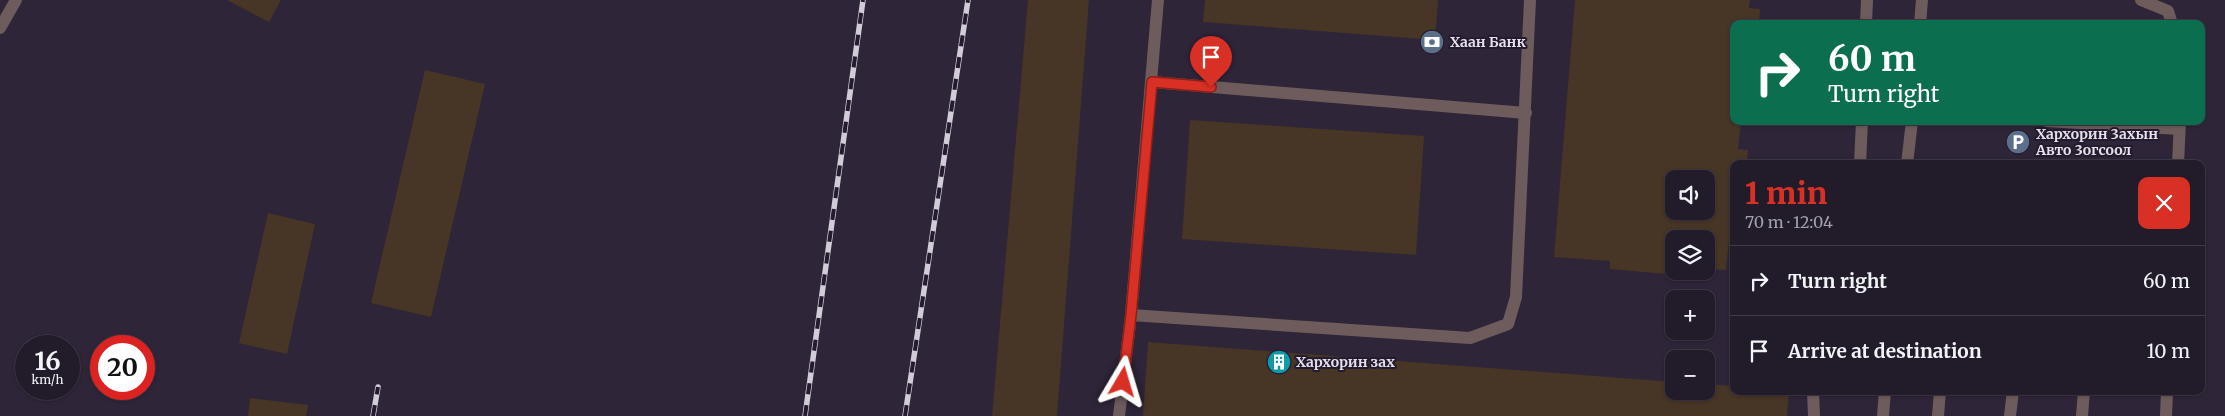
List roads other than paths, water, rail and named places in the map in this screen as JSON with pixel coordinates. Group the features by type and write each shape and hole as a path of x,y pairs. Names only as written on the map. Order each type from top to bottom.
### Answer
{"lane":[{"path":"0,28 16,0"},
{"path":"1119,416 1131,315 1158,0"},
{"path":"1131,315 1470,338 1508,324 1516,297 1530,0"},
{"path":"1866,20 1867,0"},
{"path":"1920,20 1922,0"},
{"path":"2141,0 2168,11 2171,20"},
{"path":"1152,82 1526,113"},
{"path":"1860,160 1862,125"},
{"path":"1907,160 1912,125"},
{"path":"2178,160 2180,125"},
{"path":"1814,395 1814,416"},
{"path":"1884,416 1885,395"},
{"path":"1938,416 1940,395"},
{"path":"2010,416 2013,395"},
{"path":"2082,416 2084,395"},
{"path":"2166,416 2168,395"}],"railway":[{"path":"805,416 863,0"},
{"path":"905,416 968,0"},
{"path":"373,416 378,387"}],"place":[{"name":"Хаан Банк","path":"1432,42"},
{"name":"Хархорин 3ахын Авто 3огсоол","path":"2018,142"},
{"name":"Хархорин зах","path":"1279,362"}]}
